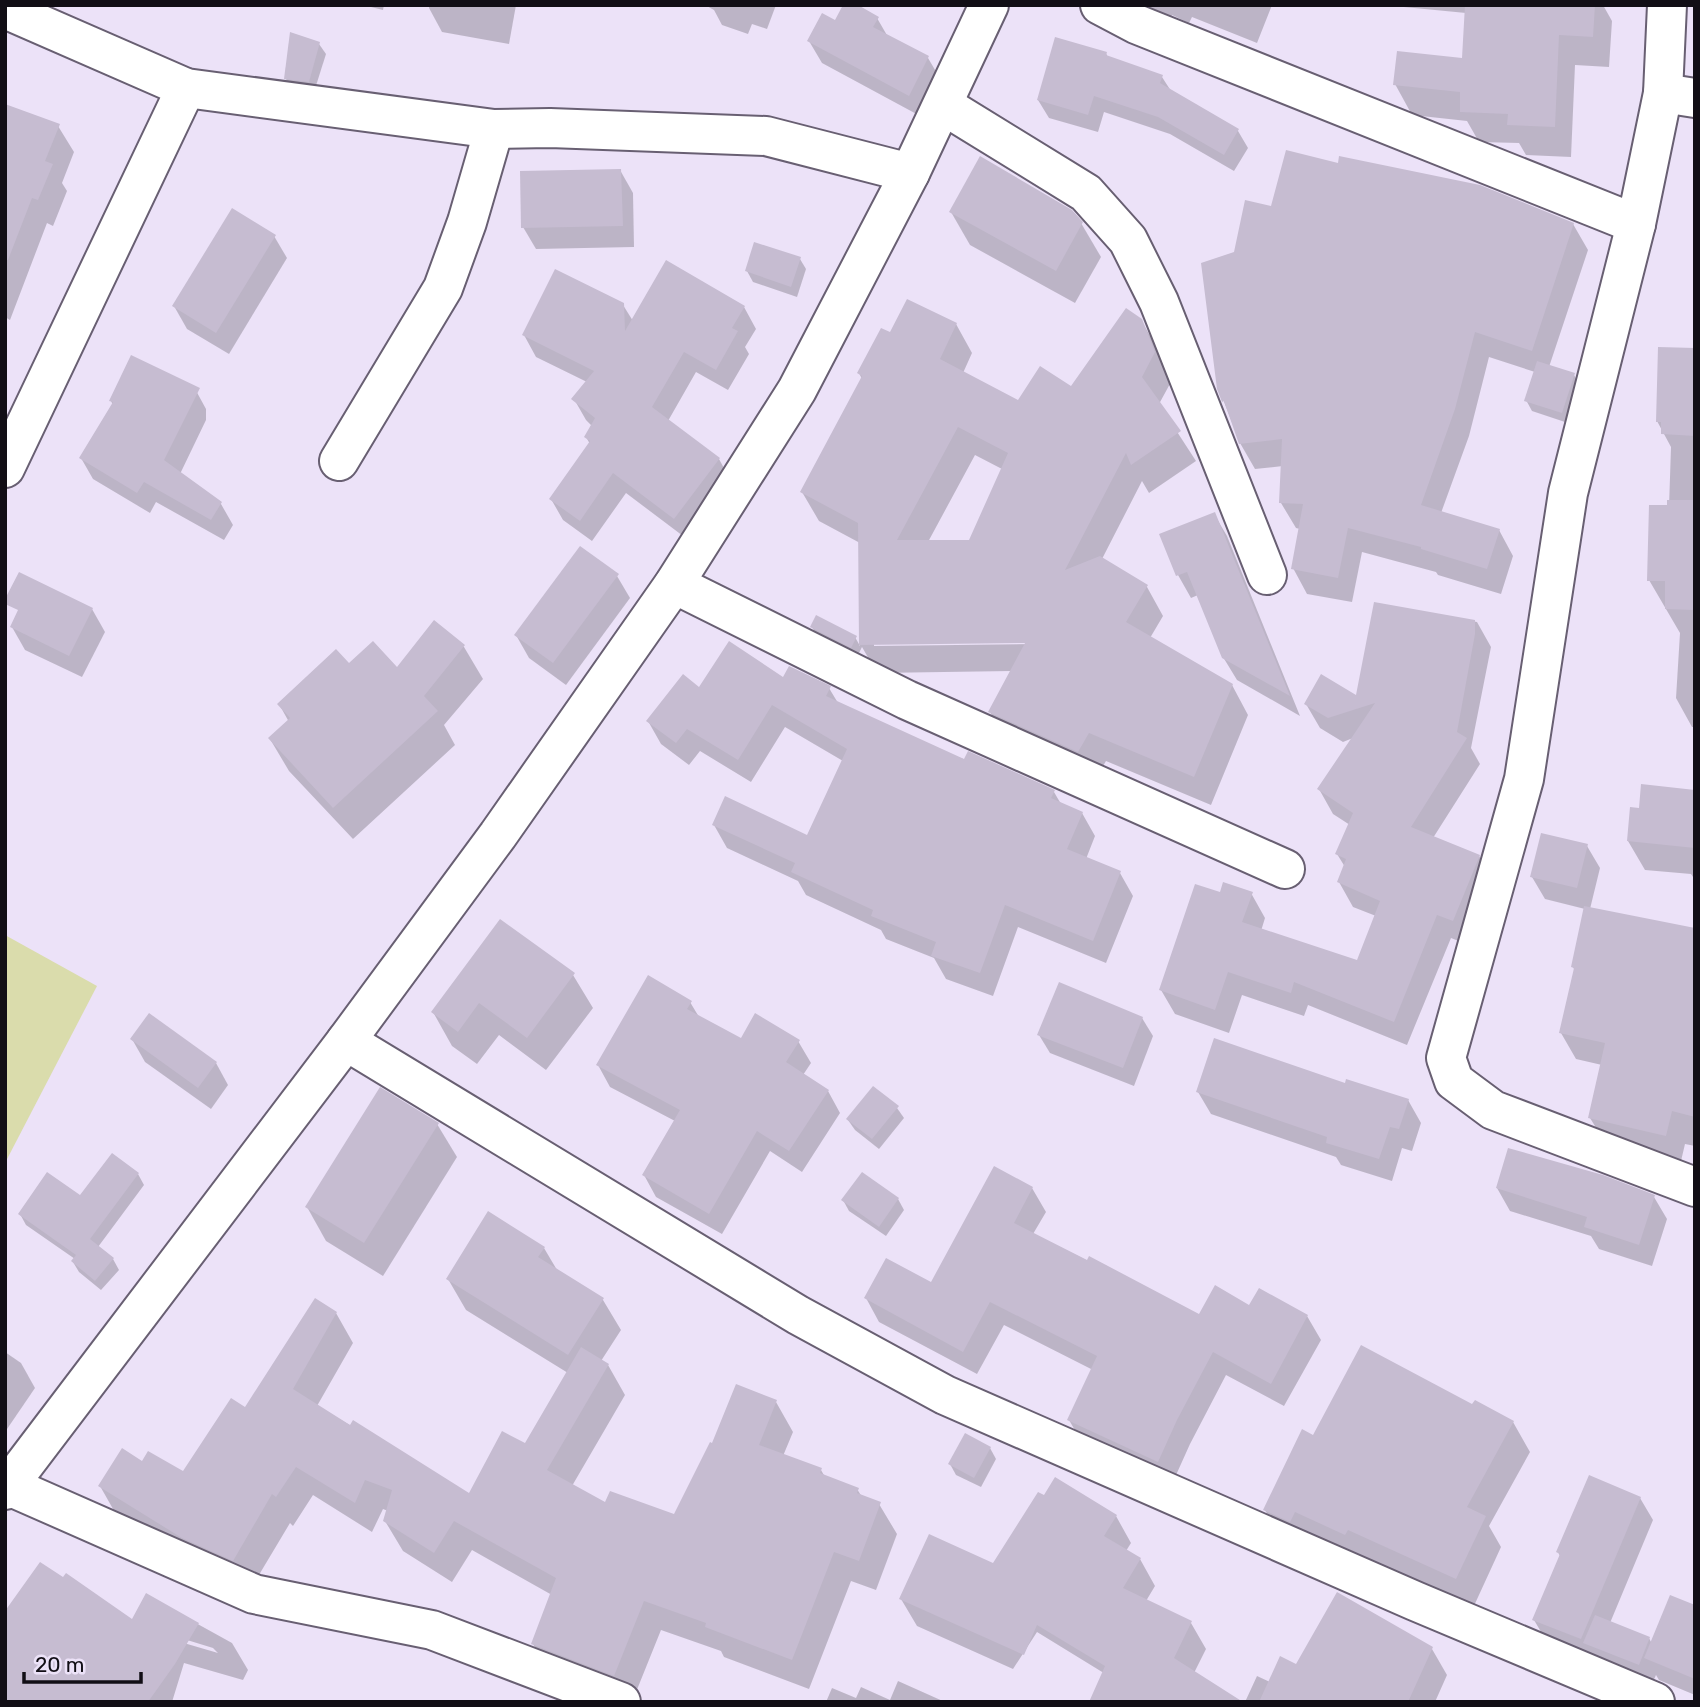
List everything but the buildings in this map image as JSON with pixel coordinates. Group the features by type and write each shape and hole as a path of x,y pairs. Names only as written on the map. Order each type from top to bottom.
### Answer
{"street":[{"path":"621,1702 432,1630 254,1594 7,1488 346,1041 498,835 674,584 797,390 910,173 989,5"},
{"path":"1100,5 1162,34 1636,224"},
{"path":"1667,5 1679,95 1636,224 1568,493 1524,779 1446,1058 1454,1081 1493,1110 1695,1187"},
{"path":"5,9 186,88 494,129 550,128 766,136 910,173"},
{"path":"5,468 186,88"},
{"path":"943,105 1086,193 1128,240 1159,302 1268,575"},
{"path":"339,461 443,288 467,222 494,129"},
{"path":"674,584 907,700 1285,869"},
{"path":"346,1041 798,1315 945,1395 1635,1698"}],"green space":[{"path":"5,935 97,986 5,1163"}]}
